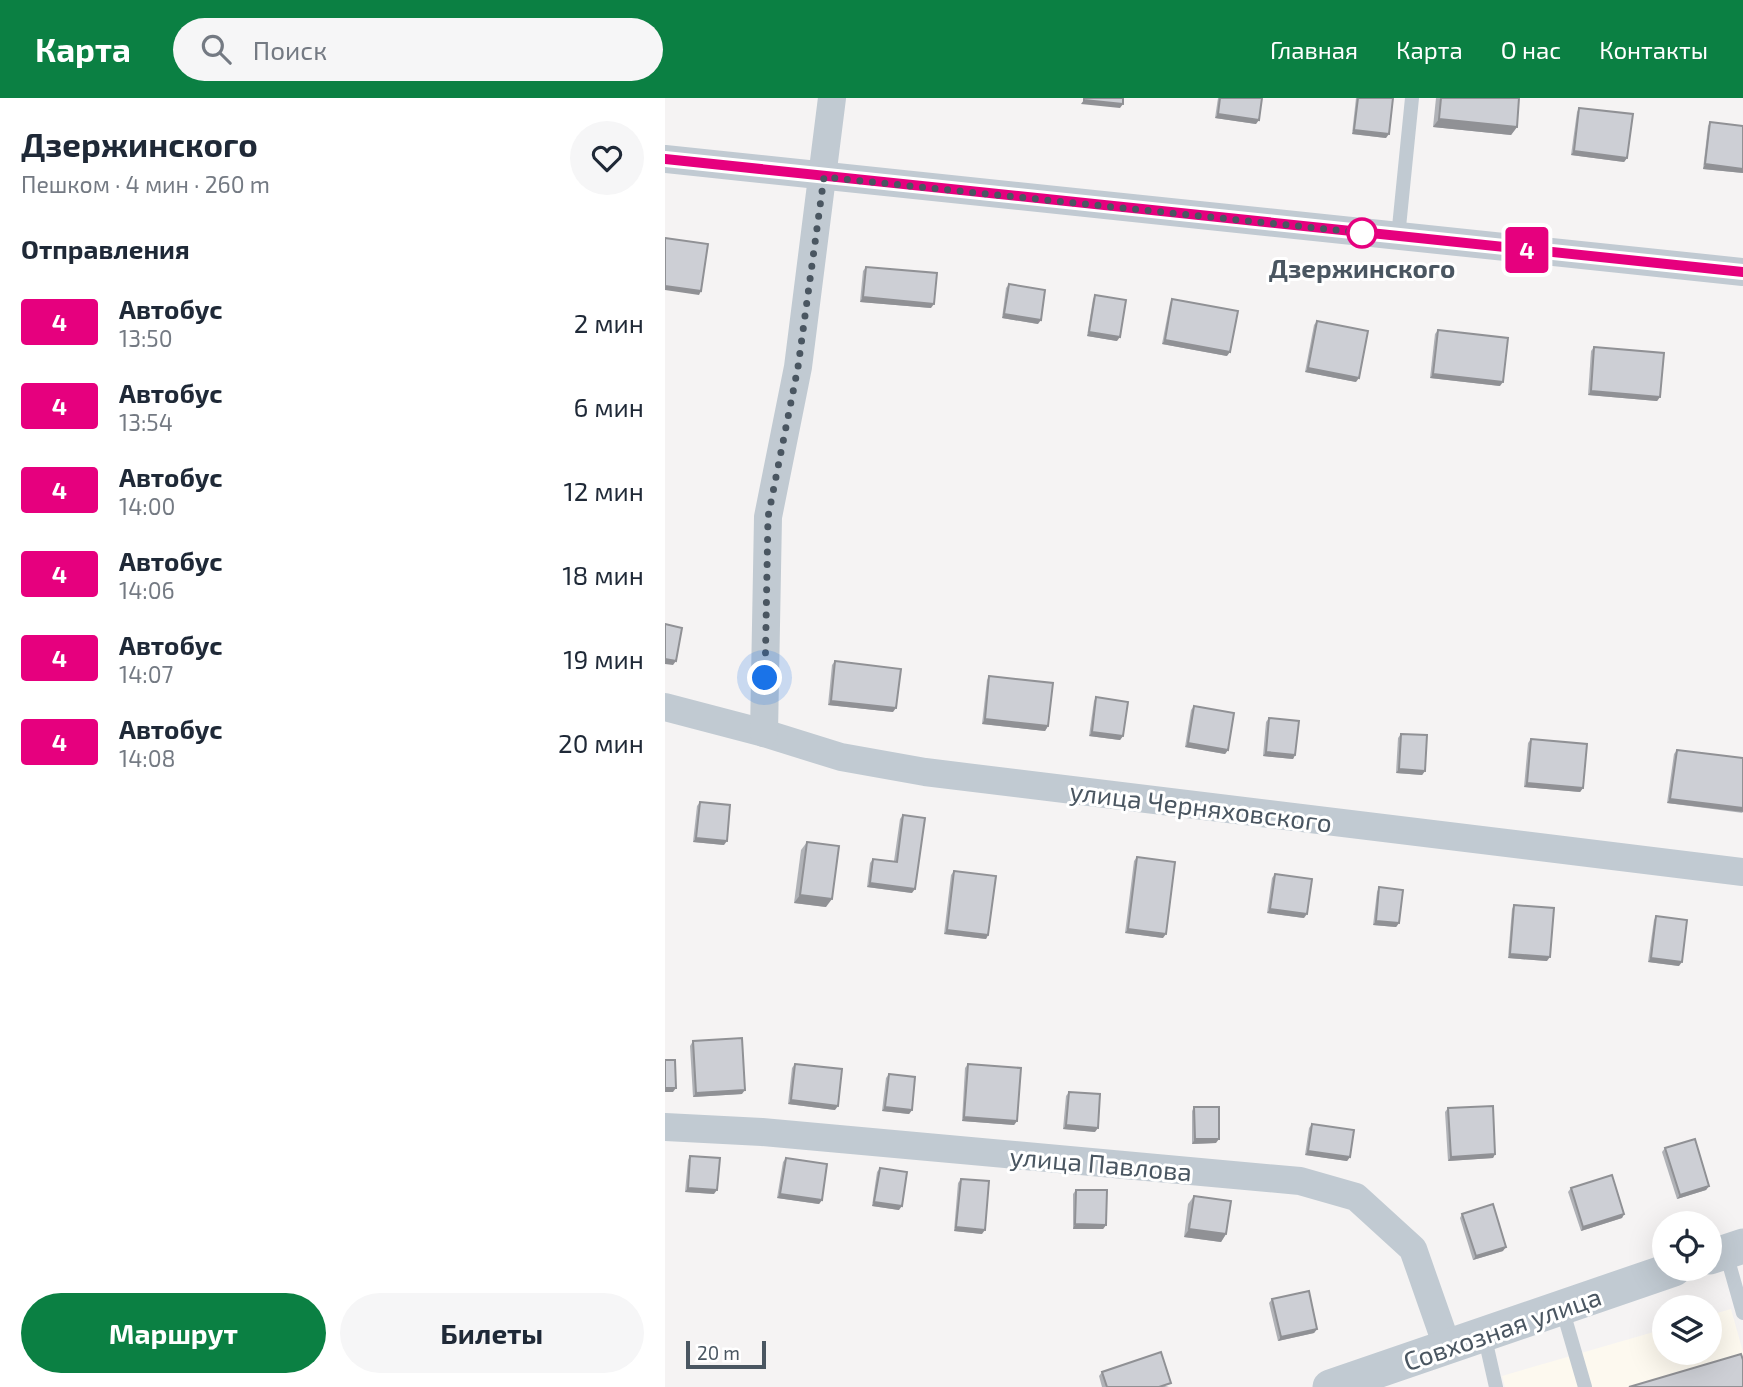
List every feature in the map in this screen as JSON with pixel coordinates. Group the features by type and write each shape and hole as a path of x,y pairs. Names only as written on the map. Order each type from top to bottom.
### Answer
{"street":[{"path":"764,733 768,517 798,367 832,98"},
{"path":"665,159 1743,272"},
{"name":"улица Черняховского","path":"665,707 841,757 925,772 1743,872"},
{"name":"улица Павлова","path":"665,1128 762,1132 1300,1181 1356,1197 1413,1249 1447,1346"},
{"name":"Совхозная улица","path":"1330,1387 1652,1276"}],"lane":[{"path":"1398,237 1412,98"},
{"path":"1726,1252 1743,1313"},
{"path":"1561,1307 1585,1387"},
{"path":"1484,1334 1496,1387"}],"shaded area":[{"path":"1731,1309 1743,1352 1743,1387 1505,1387 1502,1376 1652,1332 1652,1365 1722,1365 1722,1312"}],"building":[{"path":"1123,98 1123,104 1084,100"},
{"path":"1220,98 1262,98 1259,120 1218,114"},
{"path":"1358,98 1393,98 1389,134 1354,130"},
{"path":"1441,98 1519,98 1517,127 1439,119"},
{"path":"1579,108 1633,114 1627,158 1574,151"},
{"path":"1710,122 1743,126 1743,169 1705,164"},
{"path":"665,238 708,244 701,291 665,286"},
{"path":"866,267 937,273 934,304 863,297"},
{"path":"1009,284 1045,290 1041,320 1004,314"},
{"path":"1095,295 1126,300 1120,337 1089,332"},
{"path":"1172,299 1238,311 1230,352 1165,340"},
{"path":"1317,321 1368,331 1359,378 1308,368"},
{"path":"1438,330 1508,338 1503,382 1433,374"},
{"path":"1594,347 1664,353 1660,397 1591,391"},
{"path":"665,624 682,628 676,661 665,659"},
{"path":"835,661 901,669 896,708 831,701"},
{"path":"989,676 1053,683 1048,726 985,719"},
{"path":"1096,697 1128,702 1123,736 1092,732"},
{"path":"1194,706 1234,713 1228,750 1188,743"},
{"path":"1269,718 1299,721 1295,755 1266,752"},
{"path":"1401,734 1427,735 1425,771 1399,769"},
{"path":"1531,739 1587,744 1583,788 1527,783"},
{"path":"1677,750 1743,758 1743,808 1670,799"},
{"path":"700,802 730,805 727,841 696,838"},
{"path":"903,815 925,818 915,889 870,883 873,859 897,862"},
{"path":"807,842 839,846 832,899 800,895"},
{"path":"1137,857 1175,862 1166,934 1128,929"},
{"path":"954,871 996,876 988,935 947,930"},
{"path":"1275,874 1312,879 1307,914 1270,909"},
{"path":"1379,887 1403,890 1399,923 1376,921"},
{"path":"1514,905 1554,908 1550,957 1510,954"},
{"path":"1656,916 1687,920 1682,962 1651,958"},
{"path":"742,1038 745,1090 696,1093 693,1041"},
{"path":"665,1060 675,1060 676,1088 665,1088"},
{"path":"795,1064 842,1069 838,1106 791,1100"},
{"path":"968,1064 1021,1068 1017,1121 964,1117"},
{"path":"889,1074 915,1077 912,1110 885,1107"},
{"path":"1069,1092 1100,1094 1098,1128 1066,1125"},
{"path":"1493,1106 1495,1154 1451,1157 1448,1108"},
{"path":"1194,1107 1219,1107 1219,1139 1195,1139"},
{"path":"1312,1124 1354,1130 1350,1157 1308,1151"},
{"path":"1695,1139 1709,1186 1680,1195 1665,1148"},
{"path":"690,1156 720,1158 717,1190 688,1188"},
{"path":"786,1158 827,1164 822,1200 780,1194"},
{"path":"880,1168 907,1172 902,1206 874,1202"},
{"path":"1612,1175 1624,1214 1583,1227 1571,1188"},
{"path":"961,1179 989,1181 985,1230 956,1227"},
{"path":"1076,1190 1107,1190 1106,1225 1075,1224"},
{"path":"1194,1196 1231,1201 1226,1234 1189,1229"},
{"path":"1493,1204 1506,1247 1476,1256 1462,1214"},
{"path":"1309,1291 1317,1329 1281,1337 1272,1299"},
{"path":"1161,1352 1171,1383 1159,1387 1107,1387 1102,1372"},
{"path":"1741,1354 1743,1387 1629,1387 1704,1365 1722,1365 1722,1360"}],"bus line":[{"name":"4","path":"665,159 1743,272"}],"place":[{"name":"Дзержинского","path":"1362,233"}],"route":[{"path":"765,678 768,517 798,367 824,177 1365,233 1362,233"}]}
